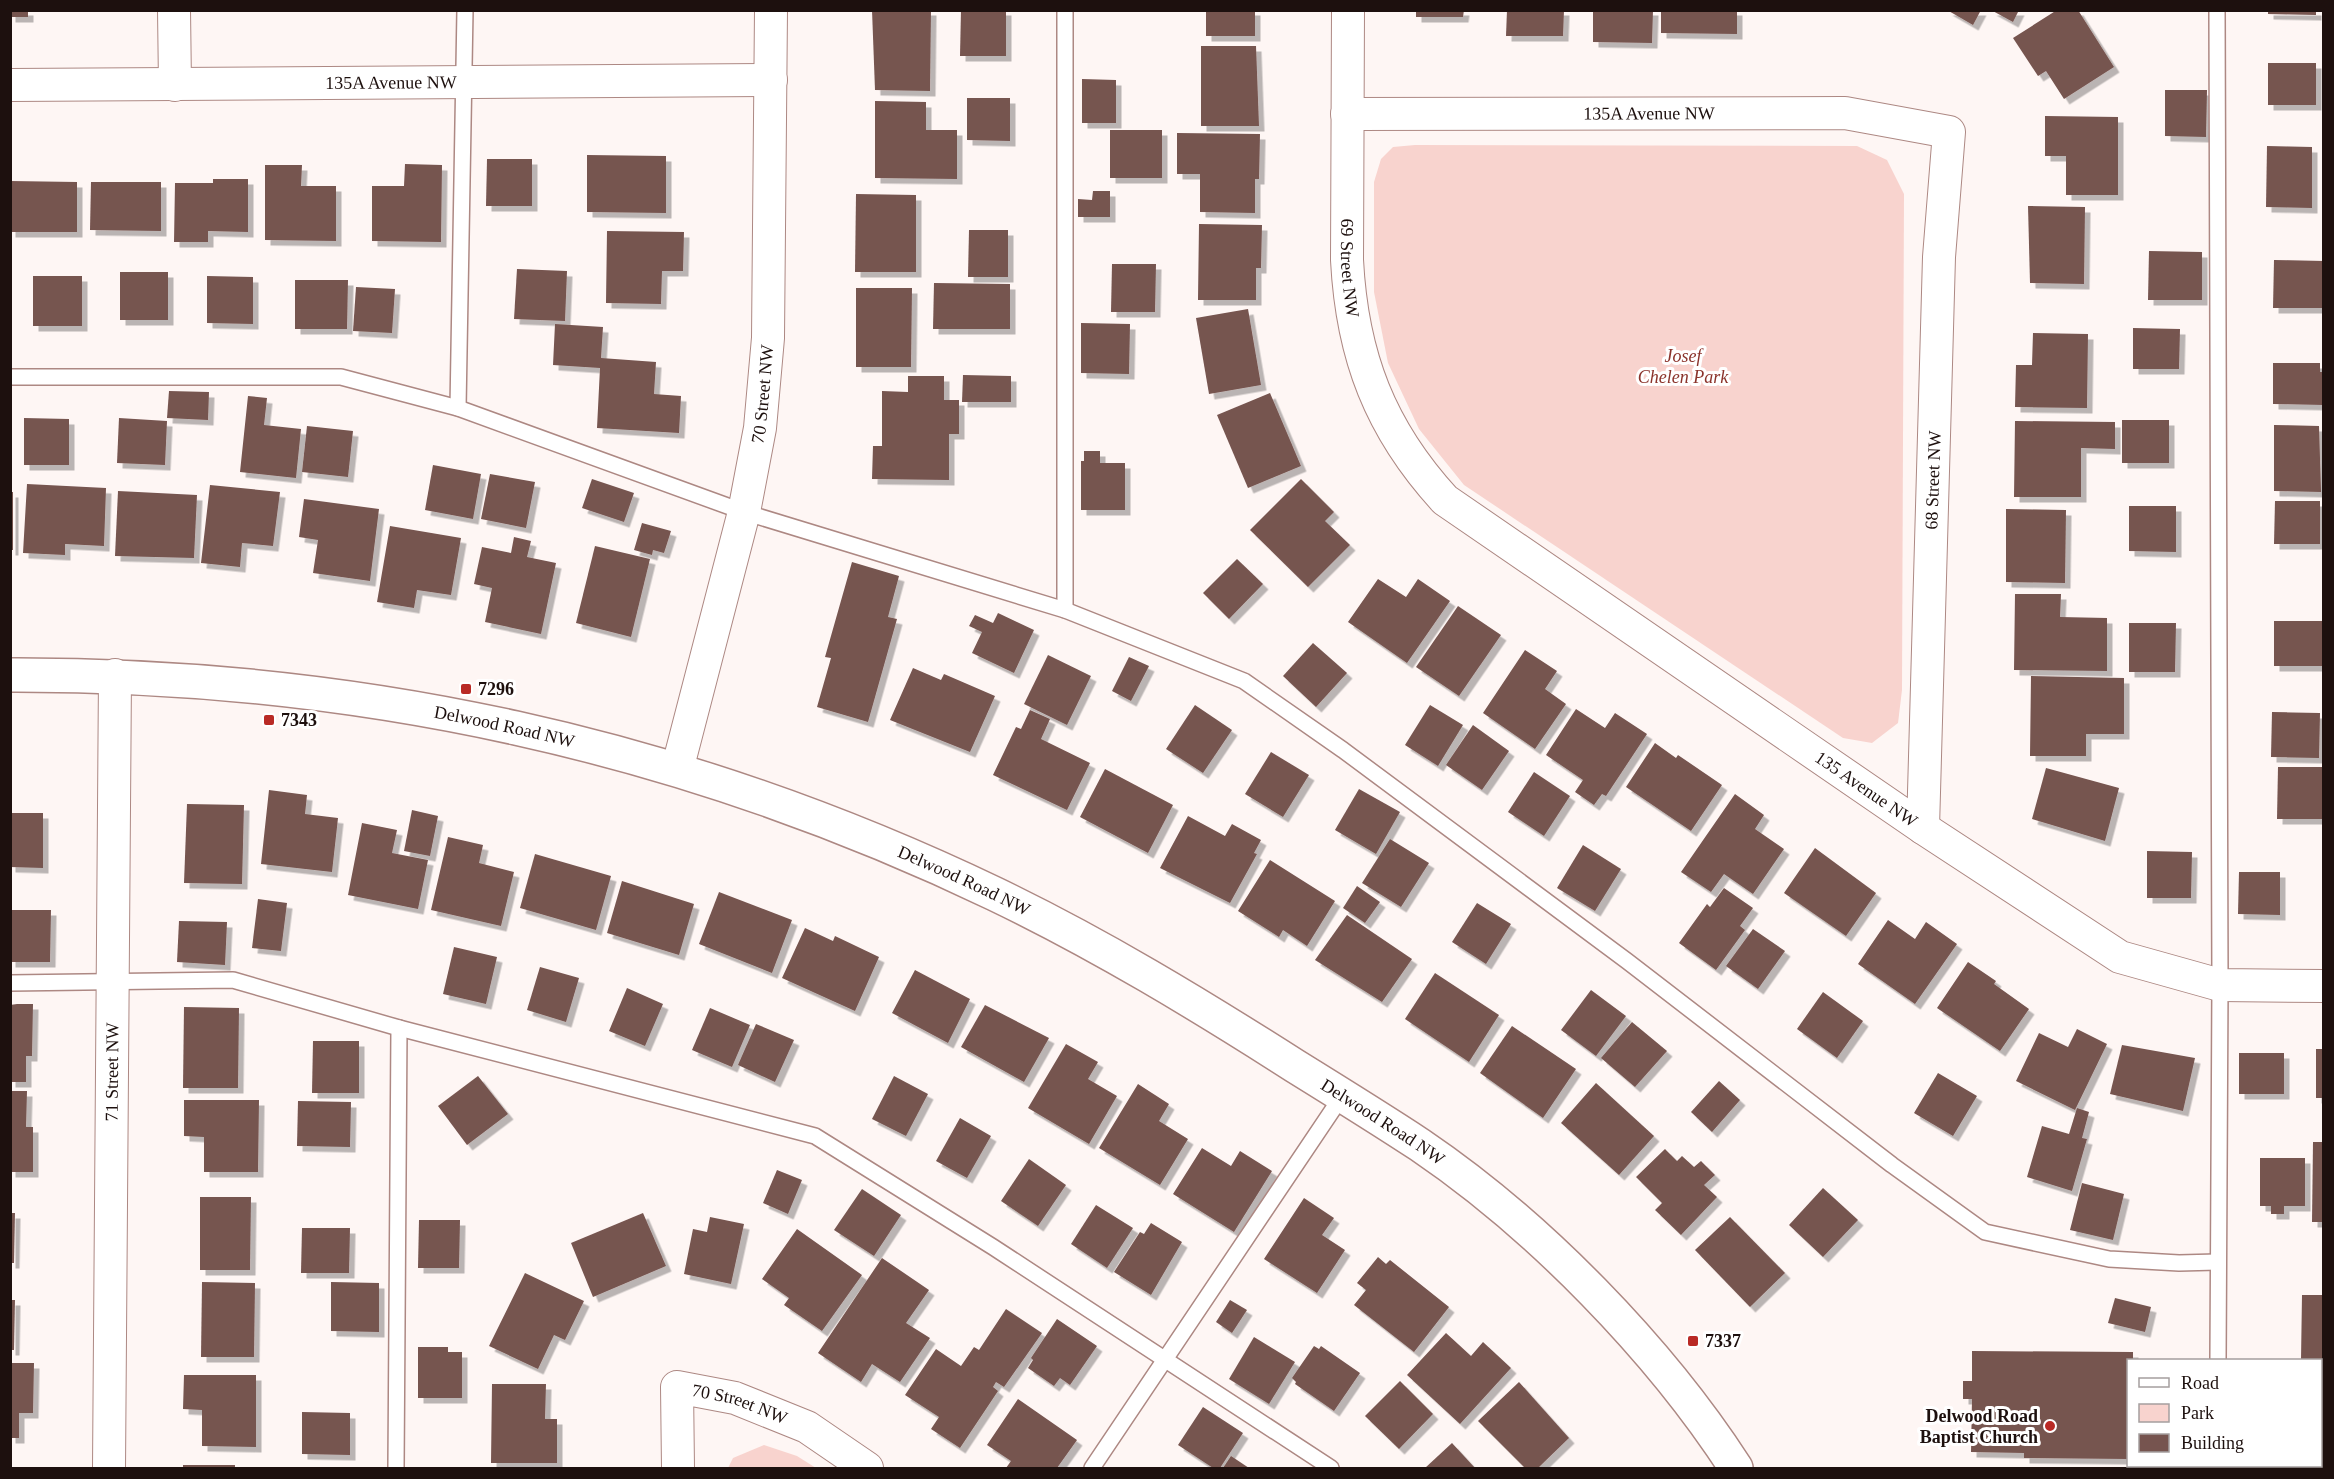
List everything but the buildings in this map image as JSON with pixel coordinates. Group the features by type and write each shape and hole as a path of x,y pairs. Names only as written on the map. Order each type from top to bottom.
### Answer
{"street":[{"path":"174,10 175,85"},
{"name":"70 Street NW","path":"677,770 744,512 760,428 768,338 771,10"},
{"name":"69 Street NW","path":"1348,10 1347,260 1349,297 1355,333 1378,403 1398,440 1421,474 1445,500"},
{"name":"135A Avenue NW","path":"10,85 771,80"},
{"name":"135A Avenue NW","path":"1347,114 1845,113 1949,132"},
{"name":"68 Street NW","path":"1923,828 1939,257 1949,132"},
{"name":"135 Avenue NW","path":"1445,500 1923,828 2120,957 2220,985 2324,986"},
{"name":"Delwood Road NW","path":"10,675 115,675 222,682 329,693 435,711 585,744 677,770 785,806 881,843 995,894 1098,946 1198,1004 1423,1147 1541,1243 1639,1342 1683,1395 1736,1468"},
{"name":"71 Street NW","path":"109,1468 115,675"},
{"name":"70 Street NW","path":"678,1468 677,1387 735,1398 807,1427 867,1468"}],"lane":[{"path":"458,408 465,10"},
{"path":"1065,10 1065,609"},
{"path":"2217,10 2220,985 2218,1359"},
{"path":"10,377 341,377 458,408 744,512 1065,609 1244,681 1343,750 1628,961 1892,1165 1985,1232 2109,1259 2180,1263 2217,1262"},
{"path":"10,983 233,980 399,1028 814,1136 993,1247 1331,1468"},
{"path":"396,1468 399,1028"},
{"path":"1092,1468 1342,1096"}],"green space":[{"name":"Josef Chelen Park","path":"1415,145 1857,146 1887,160 1904,194 1902,690 1898,723 1872,743 1843,738 1464,485 1419,429 1388,363 1374,292 1374,182 1381,159 1393,147"},
{"path":"764,1445 797,1456 816,1468 728,1468 733,1458"}],"place":[{"name":"7296","path":"466,689"},
{"name":"7343","path":"269,720"},
{"name":"7337","path":"1693,1341"},
{"name":"Delwood Road Baptist Church","path":"2050,1426"}]}
